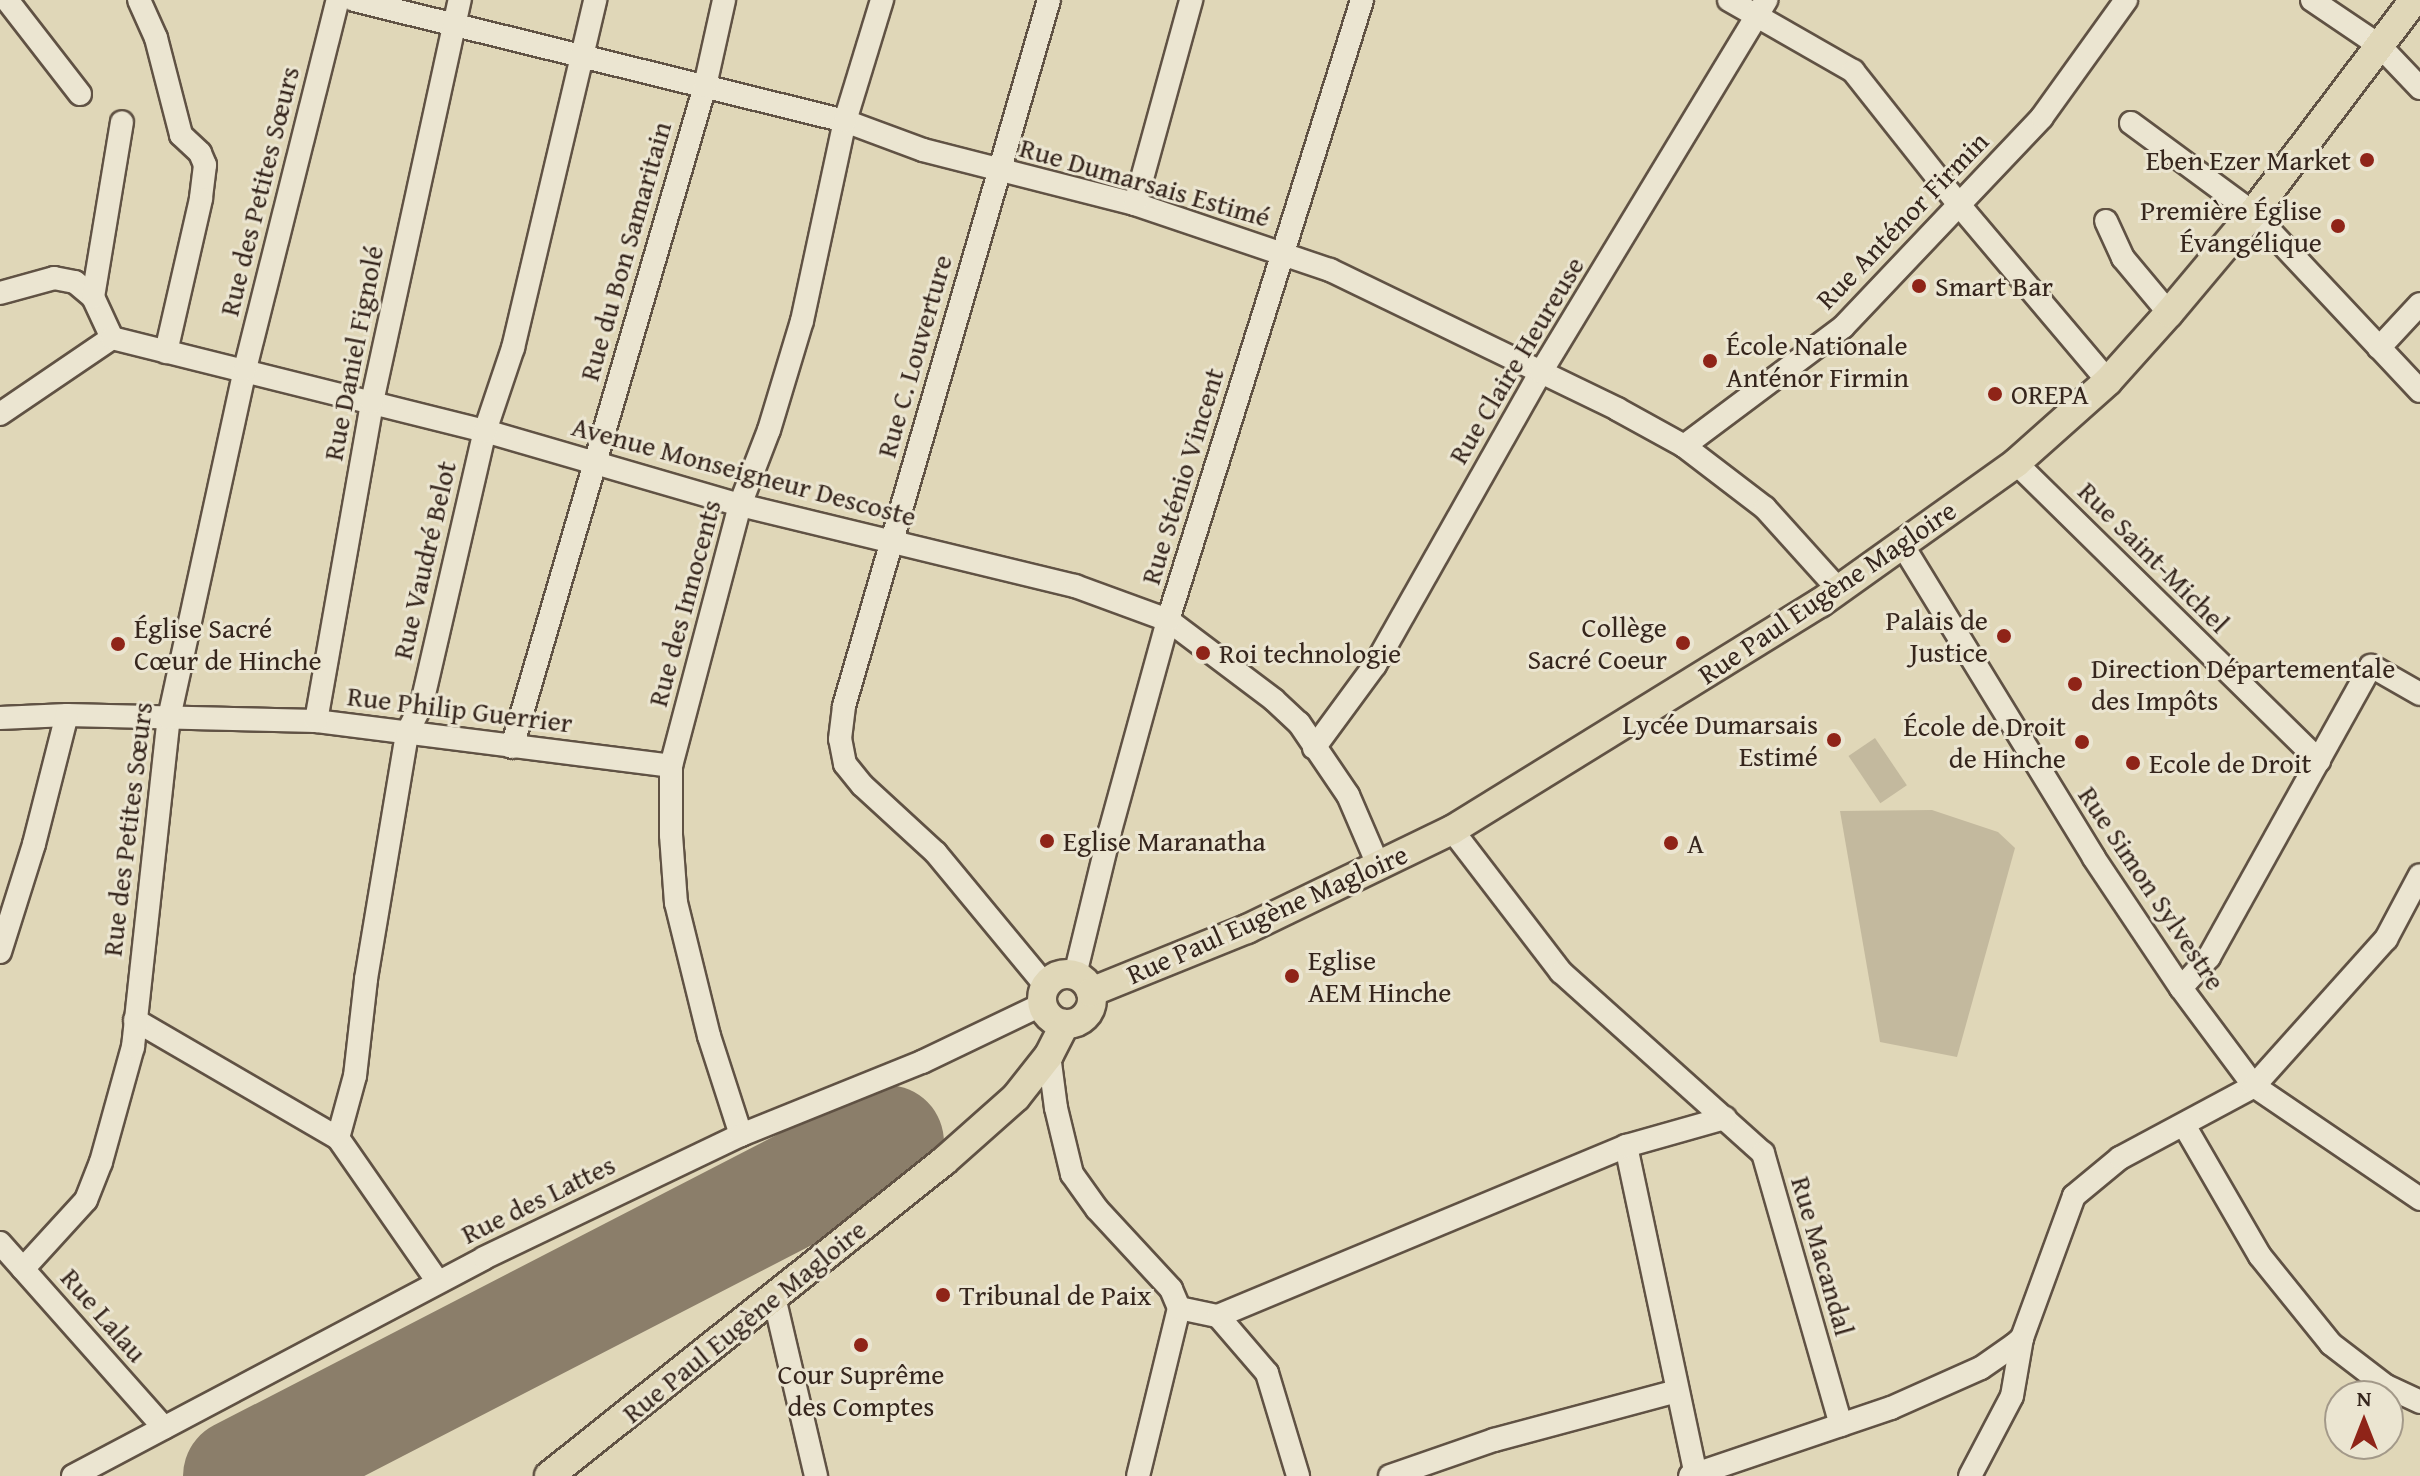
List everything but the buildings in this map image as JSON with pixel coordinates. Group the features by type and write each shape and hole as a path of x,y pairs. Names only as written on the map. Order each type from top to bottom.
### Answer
{"main road":[{"name":"Rue Paul Eugène Magloire","path":"1083,984 1247,929 1452,830 1839,590 2016,463 2108,381 2169,313 2253,213 2414,0"},
{"path":"1062,975 1083,984 1089,1011 1083,1018 1065,1024 1051,1017 1044,995 1062,975"},
{"name":"Rue Paul Eugène Magloire","path":"549,1476 944,1161 1016,1097 1049,1055 1065,1024"}],"street":[{"path":"7,0 80,94"},
{"path":"139,0 156,38 181,135 200,153 205,165 201,199 166,352"},
{"name":"Rue des Petites Sœurs","path":"23,1269 86,1200 105,1148 133,1047 169,718 245,369 338,0"},
{"name":"Rue Dumarsais Estimé","path":"354,0 845,121 923,150 1135,204 1283,254 1391,297 1684,446 1765,508 1839,590"},
{"name":"Rue Daniel Fignolé","path":"316,721 372,402 460,0"},
{"name":"Rue Vaudré Belot","path":"338,1138 355,1076 366,979 407,733 422,703 485,431 513,348 595,0"},
{"name":"Rue du Bon Samaritain","path":"512,747 705,86 724,0"},
{"name":"Rue des Innocents","path":"741,1135 709,1036 676,903 671,835 671,766 740,505 769,430 802,321 845,121 882,0"},
{"name":"Rue C. Louverture","path":"1044,995 936,853 862,785 845,764 840,746 844,706 893,544 952,323 1001,170 1049,0"},
{"path":"1135,204 1191,0"},
{"name":"Rue Sténio Vincent","path":"1083,984 1110,831 1168,620 1362,0"},
{"path":"1729,0 1763,8 1853,71 1960,206 2108,381"},
{"name":"Rue Anténor Firmin","path":"1684,446 1843,327 2042,117 2126,0"},
{"path":"2312,0 2380,46 2420,88"},
{"name":"Rue Claire Heureuse","path":"1314,748 1375,665 1541,372 1763,8"},
{"path":"93,297 122,122"},
{"path":"2131,123 2253,213 2420,391"},
{"path":"2106,221 2123,258 2169,313"},
{"path":"0,293 54,278 75,282 93,297 112,338 0,414"},
{"path":"2379,348 2420,304"},
{"name":"Avenue Monseigneur Descoste","path":"112,338 485,431 740,505 1075,586 1168,620 1274,700 1299,723 1348,795 1379,867"},
{"name":"Rue Saint-Michel","path":"2016,463 2319,761"},
{"name":"Rue Simon Sylvestre","path":"1903,546 2094,858 2181,988 2254,1086 2420,1199"},
{"path":"2181,988 2209,957 2371,666 2420,694"},
{"path":"0,952 34,844 67,715"},
{"name":"Rue Philip Guerrier","path":"0,718 67,715 316,721 671,766"},
{"name":"Rue Macandal","path":"1452,830 1561,972 1763,1153 1841,1425"},
{"path":"1970,1476 2012,1396 2022,1338 2074,1196 2120,1158 2254,1086 2386,939 2420,875"},
{"name":"Rue des Lattes","path":"73,1476 438,1282 741,1135 922,1062 1044,995"},
{"path":"135,1020 338,1138 438,1282"},
{"path":"1049,1055 1056,1108 1072,1174 1097,1209 1171,1289 1179,1308 1138,1476"},
{"path":"1179,1308 1218,1316 1626,1146 1725,1118"},
{"path":"2184,1125 2260,1256 2331,1344 2386,1386 2420,1402"},
{"path":"1626,1146 1692,1474 1841,1425 1944,1386 1981,1368 2022,1338"},
{"name":"Rue Lalau","path":"0,1243 164,1428"},
{"path":"774,1297 816,1476"},
{"path":"1218,1316 1267,1373 1298,1476"},
{"path":"1390,1476 1494,1440 1677,1391"}],"shaded area":[{"path":"1875,738 1907,785 1880,803 1848,756"},
{"path":"1932,810 1998,832 2015,848 1957,1057 1880,1042 1840,811"}],"runway":[{"path":"240,1476 887,1142"}],"place":[{"name":"Eben Ezer Market","path":"2367,160"},
{"name":"Première Église Évangélique","path":"2338,226"},
{"name":"Smart Bar","path":"1919,286"},
{"name":"École Nationale Anténor Firmin","path":"1710,361"},
{"name":"OREPA","path":"1995,394"},
{"name":"Palais de Justice","path":"2004,636"},
{"name":"Collège Sacré Coeur","path":"1683,643"},
{"name":"Église Sacré Cœur de Hinche","path":"118,644"},
{"name":"Roi technologie","path":"1203,653"},
{"name":"Direction Départementale des Impôts","path":"2075,684"},
{"name":"Lycée Dumarsais Estimé","path":"1834,740"},
{"name":"École de Droit de Hinche","path":"2082,742"},
{"name":"Ecole de Droit","path":"2133,763"},
{"name":"Eglise Maranatha","path":"1047,841"},
{"name":"A","path":"1671,843"},
{"name":"Eglise AEM Hinche","path":"1292,976"},
{"name":"Tribunal de Paix","path":"943,1295"},
{"name":"Cour Suprême des Comptes","path":"861,1345"}]}
